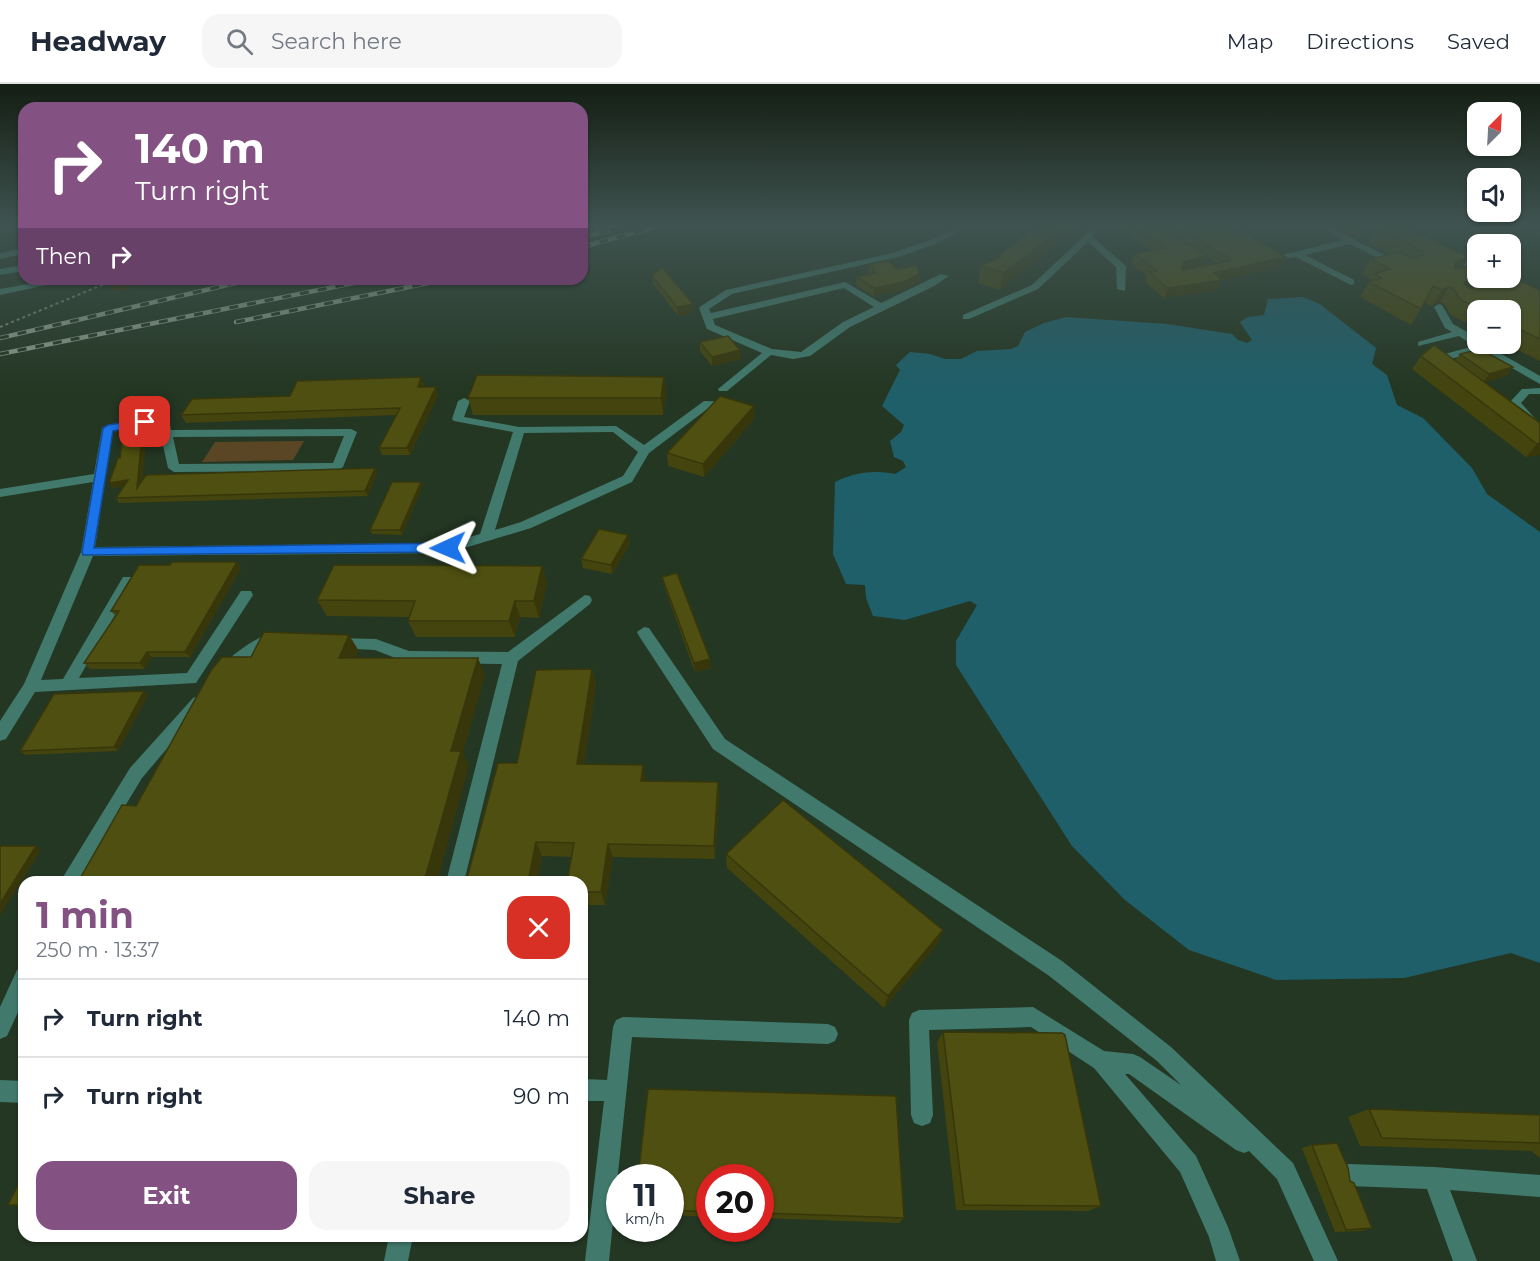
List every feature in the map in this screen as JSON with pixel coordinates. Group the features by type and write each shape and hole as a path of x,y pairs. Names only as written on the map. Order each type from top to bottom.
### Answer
{"street":[{"path":"10,290 15,278"},
{"path":"792,278 729,292 704,308 711,327 768,353 803,355 846,324 879,306 924,289 941,278"},
{"path":"966,317 1035,287 1045,278"},
{"path":"1122,278 1122,288"},
{"path":"1343,278 1351,282"},
{"path":"0,292 38,285"},
{"path":"707,317 844,285 879,306"},
{"path":"1518,288 1540,299"},
{"path":"1439,308 1449,326 1467,337"},
{"path":"1422,344 1460,333"},
{"path":"1456,373 1438,359 1467,349"},
{"path":"723,389 768,353"},
{"path":"1494,354 1540,381"},
{"path":"1540,391 1526,391 1510,401 1540,431"},
{"path":"464,401 458,419 519,430 616,429 644,452"},
{"path":"88,552 448,548 526,525 628,479 644,452 708,403 741,405"},
{"path":"0,734 31,686 88,552 108,428 163,419 174,468 337,467 351,432 167,434"},
{"path":"486,537 519,430"},
{"path":"0,493 101,477"},
{"path":"69,684 128,579"},
{"path":"31,686 191,679 246,595"},
{"path":"456,876 511,658 585,600"},
{"path":"644,632 719,744 1055,968 1164,1054 1285,1172 1326,1261"},
{"path":"73,876 136,773 232,664 268,639 290,640"},
{"path":"322,642 376,645 408,657 511,658"},
{"path":"0,1029 18,991"},
{"path":"922,1115 918,1020 1034,1017 1101,1061 1188,1164 1220,1235 1228,1261"},
{"path":"597,1261 623,1027 828,1034"},
{"path":"1101,1061 1133,1064 1285,1172"},
{"path":"588,1090 616,1091"},
{"path":"0,1091 18,1092"},
{"path":"1349,1175 1434,1178 1540,1186"},
{"path":"1434,1178 1465,1261"},
{"path":"396,1261 401,1242"}],"path":[{"path":"0,327 102,285"}],"shaded area":[{"path":"304,441 293,460 202,462 215,442"}],"water":[{"path":"1303,297 1320,304 1376,348 1372,364 1387,375 1397,405 1423,418 1472,468 1487,494 1540,532 1540,963 1511,953 1404,978 1276,980 1189,950 1125,900 1072,846 956,665 956,641 977,605 970,601 905,620 873,616 866,598 865,585 846,584 833,554 835,482 865,473 895,474 906,467 903,461 894,457 890,441 901,432 904,425 882,406 900,370 896,365 910,352 930,354 945,359 961,359 977,351 1011,349 1018,346 1025,332 1044,323 1066,317 1167,324 1232,334 1238,340 1247,343 1252,340 1240,322 1248,317 1264,315 1268,299"}],"building":[{"path":"654,278 671,278 693,304 677,307"},
{"path":"858,278 912,278 904,282 874,288"},
{"path":"1156,278 1220,278 1222,280 1168,288"},
{"path":"1382,278 1467,278 1464,284 1470,289 1521,288 1521,281 1540,290 1540,339 1521,330 1521,300 1467,300 1467,303 1461,300 1454,289 1449,287 1442,290 1433,286 1421,309 1369,282"},
{"path":"728,336 740,350 712,357 700,342"},
{"path":"1434,345 1540,423 1540,443 1537,444 1421,356"},
{"path":"1460,354 1489,354 1513,367 1489,374"},
{"path":"477,375 664,377 661,398 468,398"},
{"path":"421,377 418,387 436,387 407,448 379,448 400,408 181,415 192,399 290,396 297,381"},
{"path":"720,396 754,406 703,464 667,453"},
{"path":"143,423 137,488 146,475 375,468 365,491 116,498 128,480 109,483 118,458 120,458 124,427"},
{"path":"392,482 421,482 400,530 370,530"},
{"path":"599,529 628,535 611,565 581,559"},
{"path":"172,562 237,562 185,652 147,652 140,663 84,663 119,611 111,611 139,565 170,565"},
{"path":"334,565 542,566 534,601 515,601 509,621 408,621 415,601 317,600"},
{"path":"677,573 710,659 694,663 662,577"},
{"path":"264,632 349,635 339,658 478,658 451,751 461,751 426,876 81,876 122,805 136,806 212,669 222,657 251,657"},
{"path":"592,669 577,764 643,765 641,781 718,782 714,846 608,844 601,892 588,892 588,876 568,876 574,843 536,842 529,876 468,876 498,763 517,763 536,670"},
{"path":"144,691 114,747 20,751 54,694"},
{"path":"783,800 943,930 888,996 726,854"},
{"path":"0,846 36,846 0,904"},
{"path":"943,1032 1062,1033 1065,1035 1101,1206 964,1205"},
{"path":"648,1089 896,1096 904,1218 774,1213 774,1164 696,1164 696,1211 684,1211 684,1164 640,1164"},
{"path":"1369,1109 1540,1115 1540,1143 1382,1138"},
{"path":"1337,1143 1348,1168 1350,1181 1354,1183 1372,1228 1346,1230 1312,1145"},
{"path":"18,1185 18,1205 8,1205"}],"railway":[{"path":"0,338 227,285"},
{"path":"0,354 344,285"},
{"path":"236,322 418,285"}],"route":[{"path":"145,422 108,428 88,552 448,548"}]}
